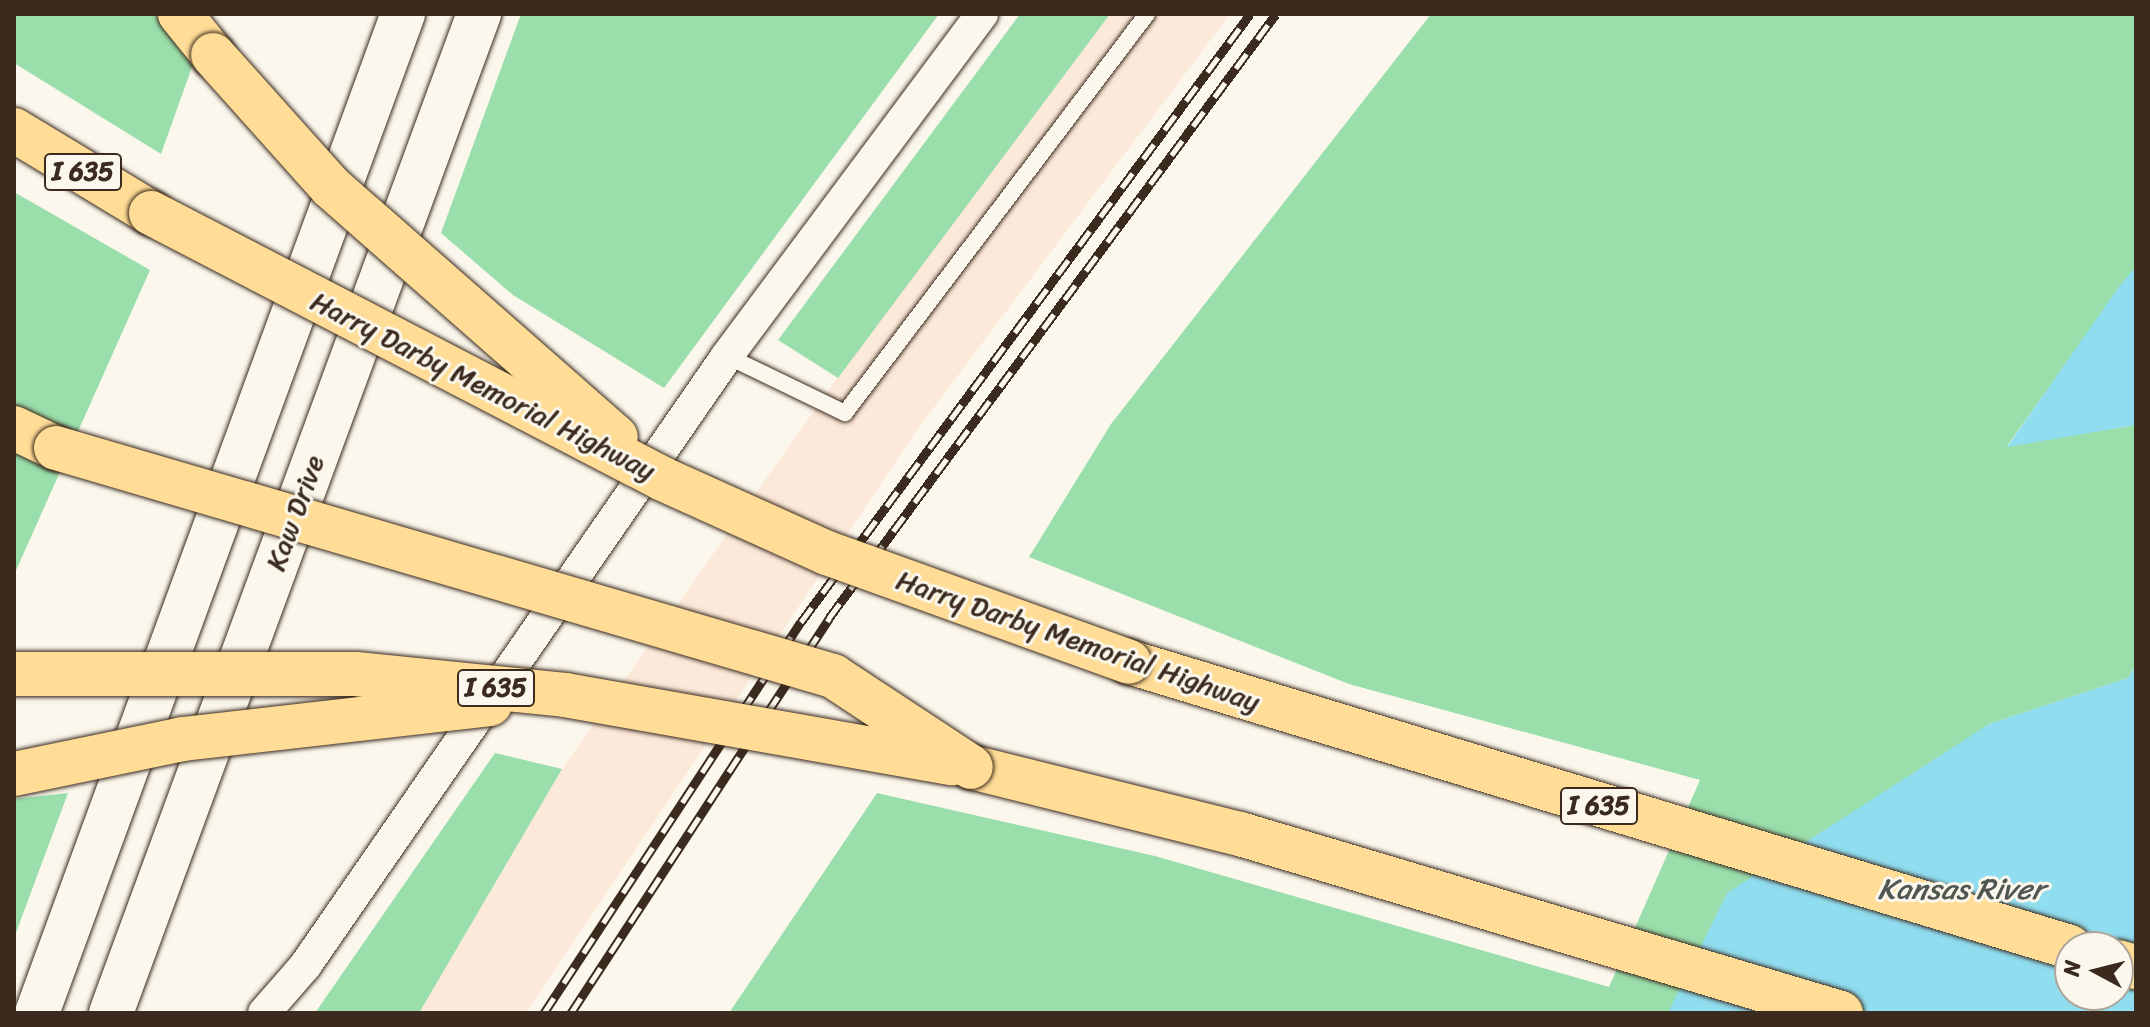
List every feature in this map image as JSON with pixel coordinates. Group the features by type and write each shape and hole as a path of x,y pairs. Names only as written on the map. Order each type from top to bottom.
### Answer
{"highway":[{"path":"180,14 331,187 663,479"},
{"name":"Harry Darby Memorial Highway","path":"14,130 151,213 663,479 1013,625 2054,942"},
{"path":"14,428 56,448 833,676 971,767"},
{"name":"I 635","path":"14,674 356,674 565,695 971,767 1240,834 1841,1013"},
{"path":"14,774 183,739 565,695"}],"main road":[{"path":"37,1013 403,14"},
{"name":"Kaw Drive","path":"111,1013 479,14"}],"street":[{"path":"264,1013 305,966 727,356 982,14"}],"lane":[{"path":"727,356 845,413 1147,14"}],"shaded area":[{"path":"1110,14 1230,14 917,430 526,1013 419,1013 562,769 927,250"}],"green space":[{"path":"14,14 155,14 193,64 161,154 14,63"},
{"path":"521,14 939,14 664,388 513,295 441,233"},
{"path":"1020,14 1110,14 838,378 778,340"},
{"path":"1431,14 2136,14 2136,266 2007,446 2136,425 2136,664 2128,678 1989,724 1668,1013 729,1013 877,793 1155,856 1609,987 1700,780 1349,684 1029,557 1111,424"},
{"path":"14,192 150,270 14,575"},
{"path":"495,753 562,769 419,1013 315,1013"},
{"path":"68,793 14,938 14,799"}],"water":[{"path":"2136,266 2136,425 2007,447 2118,288"},
{"name":"Kansas River","path":"2136,664 2136,1013 1668,1013 1727,893 1989,724 2128,678"}],"railway":[{"path":"544,1013 801,622 1250,14"},
{"path":"571,1013 829,618 1276,14"}]}
